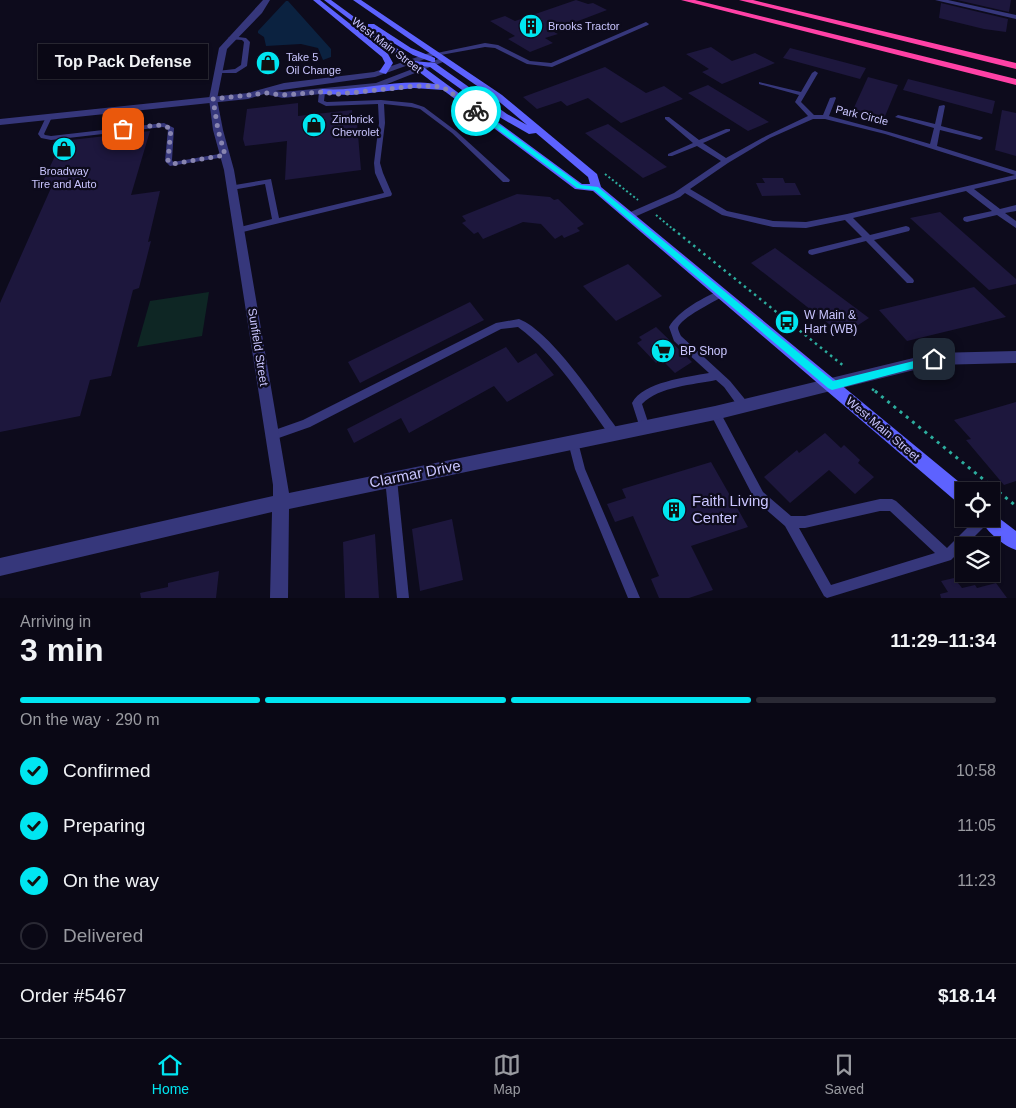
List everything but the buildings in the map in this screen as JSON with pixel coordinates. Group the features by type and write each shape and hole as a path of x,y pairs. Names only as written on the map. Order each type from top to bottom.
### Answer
{"highway":[{"path":"681,0 720,8"},
{"path":"685,0 1016,82"},
{"path":"743,0 1016,66"}],"main road":[{"path":"316,0 385,56 389,63 379,73"},
{"name":"West Main Street","path":"327,0 579,187 596,188"},
{"name":"West Main Street","path":"356,0 499,98 593,176 596,188 955,489"},
{"path":"351,18 388,35 410,51 425,58 444,60"},
{"path":"411,63 432,65 504,116 560,149"},
{"path":"322,92 339,94 420,85 446,89"},
{"path":"999,527 1015,539"}],"street":[{"path":"213,99 223,48 260,11 267,0"},
{"path":"938,0 1016,16"},
{"path":"322,92 327,86 357,81 435,54"},
{"path":"0,122 266,93 283,95 377,85 444,60"},
{"path":"266,93 284,86 379,73"},
{"name":"Sunfield Street","path":"213,99 218,130 232,188 281,485 279,598"},
{"name":"Clarmar Drive","path":"0,567 391,478 715,413 832,386 934,359 1016,357"}],"lane":[{"path":"435,54 485,45 496,46 528,62 552,66 646,24"},
{"path":"219,72 236,70 244,66 247,42 231,38"},
{"path":"444,60 467,48"},
{"path":"812,117 798,102 816,73"},
{"path":"761,83 802,94"},
{"path":"322,92 320,102 326,104 381,102 412,105 422,108 454,132 506,180"},
{"path":"825,117 833,98"},
{"path":"239,230 388,194 377,163 382,123 381,102"},
{"path":"933,147 942,106"},
{"path":"49,117 41,134 43,137 51,138 164,125 171,128 168,161 172,164 225,155"},
{"name":"Park Circle","path":"629,216 686,190 726,161 768,137 812,117 825,117 933,147 1016,173"},
{"path":"898,117 980,138"},
{"path":"667,118 698,143 726,161"},
{"path":"670,155 728,130"},
{"path":"686,190 725,213 773,224 806,225 847,217 1016,176"},
{"path":"232,188 268,181 276,221"},
{"path":"967,188 1016,225"},
{"path":"967,219 1016,208"},
{"path":"847,217 910,281"},
{"path":"812,252 906,229"},
{"path":"722,293 681,317 673,330 678,338 727,384 744,406"},
{"path":"272,435 306,424 499,326 519,323 531,330 560,362 614,434"},
{"path":"646,428 637,403 641,397 651,391 718,376"},
{"path":"715,413 758,496 788,522 830,595 947,556 976,527"},
{"path":"573,442 580,469 634,598"},
{"path":"391,478 404,598"},
{"path":"788,522 805,522 880,505 892,505 947,556"}],"path":[{"path":"600,170 1016,506"}],"green space":[{"path":"209,292 202,336 137,347 150,301"}],"water":[{"path":"286,1 331,49 331,57 323,60 318,48 301,44 266,46 264,37 258,31"}],"way so far":[{"path":"123,129 158,125 171,128 168,161 172,164 182,164 225,155 218,130 213,99 266,93 283,95 322,92 339,94 420,85 446,89 476,111"}],"place":[{"name":"Brooks Tractor","path":"531,26"},
{"name":"Take 5 Oil Change","path":"268,63"},
{"name":"Zimbrick Chevrolet","path":"314,125"},
{"name":"Top Pack Defense","path":"123,129"},
{"name":"Broadway Tire and Auto","path":"64,149"},
{"name":"W Main & Hart (WB)","path":"787,322"},
{"name":"BP Shop","path":"663,351"},
{"name":"Faith Living Center","path":"674,510"}],"route":[{"path":"476,111 579,187 596,188 832,386 934,359"}]}
